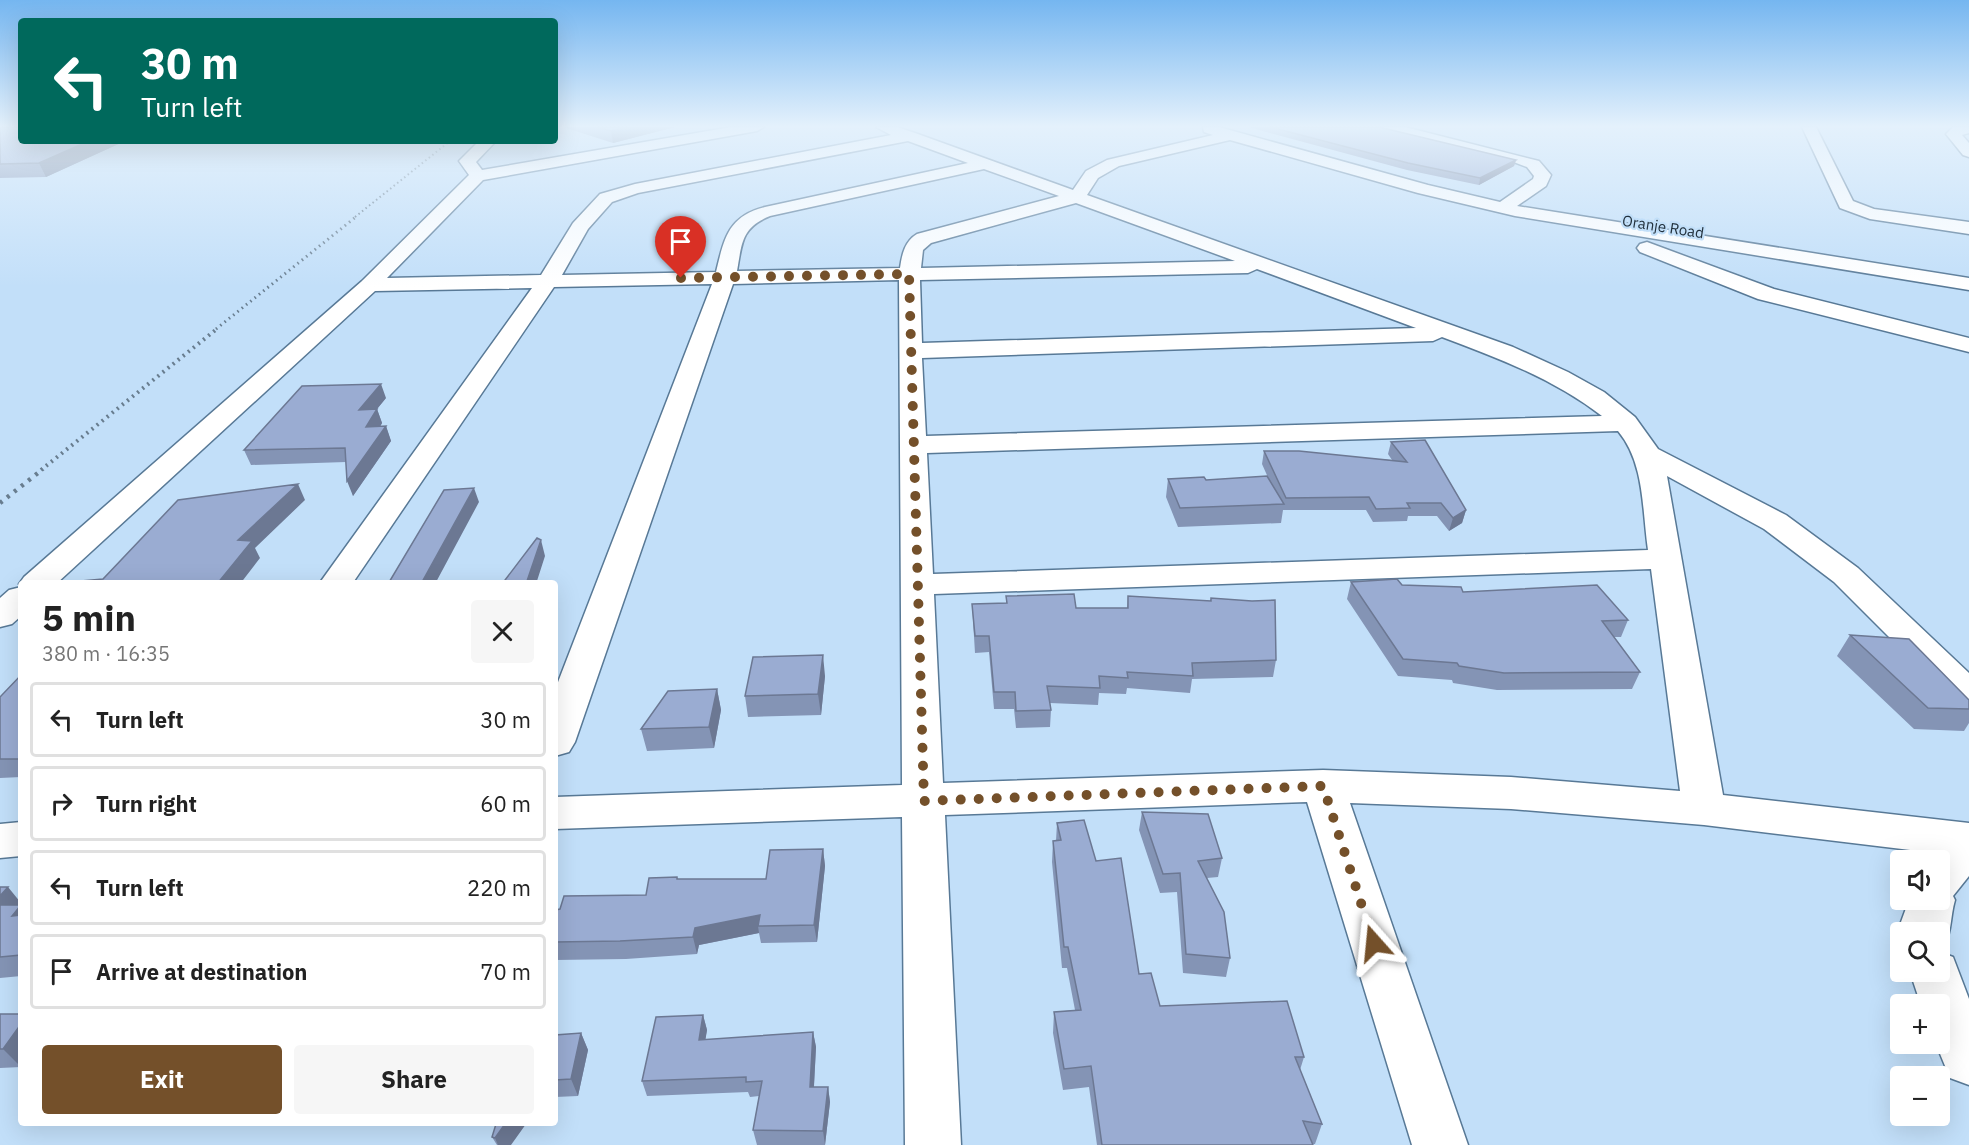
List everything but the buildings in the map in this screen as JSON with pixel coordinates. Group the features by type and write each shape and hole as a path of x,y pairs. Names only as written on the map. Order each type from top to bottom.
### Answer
{"street":[{"path":"40,580 369,285 474,180"},
{"path":"338,580 548,280 580,227 601,202 617,193 682,180"},
{"path":"558,734 725,277 738,228 749,218 765,212 910,180"},
{"path":"1031,180 1505,352 1560,378 1598,401 1626,423 1647,454 1666,560 1704,809"},
{"path":"933,1145 909,274 913,250 921,240 1077,197 1088,180"},
{"path":"1396,180 1425,189 1626,230 1969,284"},
{"path":"1507,205 1541,180"},
{"path":"1835,180 1846,204 1870,214 1969,228"},
{"name":"Oranje Road","path":"1507,205 1969,275"},
{"path":"1626,230 1646,248 1766,294 1969,345"},
{"path":"369,285 1265,266"},
{"path":"910,351 1453,333"},
{"path":"915,444 1626,423"},
{"path":"1647,454 1775,522 1846,575 1969,695"},
{"path":"918,585 1666,560"},
{"path":"0,616 18,600"},
{"path":"1323,786 1440,1145"},
{"path":"558,813 1323,786 1510,793 1704,809 1969,840"},
{"path":"0,841 18,840"},
{"path":"1950,868 1969,848"},
{"path":"1937,982 1969,1060"}],"railway":[{"path":"355,217 401,180"},
{"path":"216,329 357,216"},
{"path":"41,470 218,328"},
{"path":"0,503 43,469"}],"route":[{"path":"681,278 909,274 924,801 1323,786 1374,943"}]}
